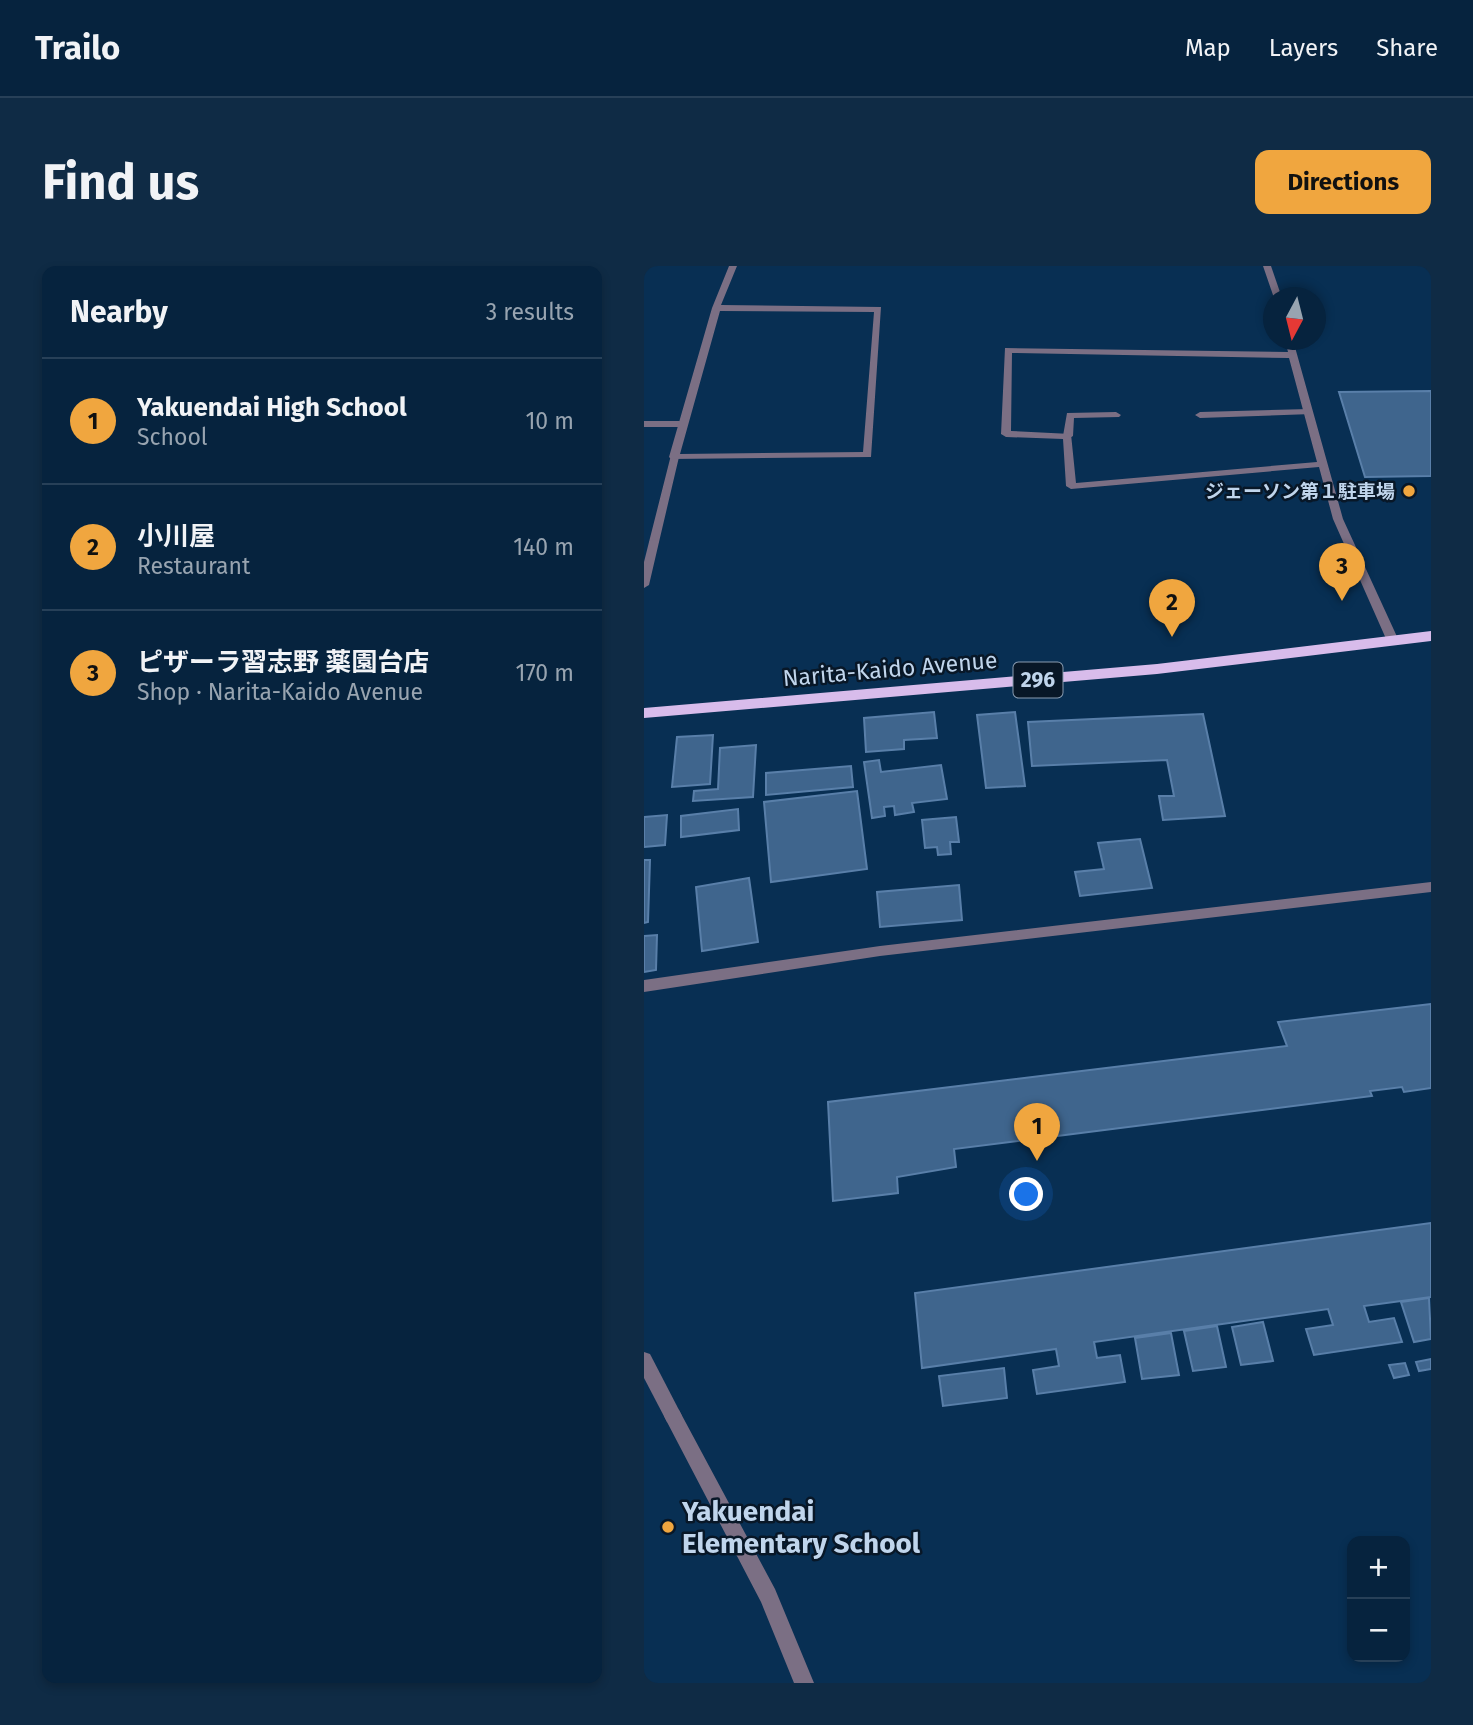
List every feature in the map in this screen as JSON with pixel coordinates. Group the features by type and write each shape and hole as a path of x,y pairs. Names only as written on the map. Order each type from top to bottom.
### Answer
{"highway":[{"name":"Narita-Kaido Avenue","path":"644,713 1157,669 1431,636"}],"street":[{"path":"644,585 683,424 716,309 733,266"},
{"path":"1267,266 1274,287"},
{"path":"674,457 868,454 878,309 716,309"},
{"path":"1069,436 1006,434 1008,350 1294,355"},
{"path":"1292,350 1338,519 1393,641"},
{"path":"1200,415 1309,412"},
{"path":"1116,415 1070,415 1071,486 1323,464"},
{"path":"644,424 683,424"},
{"path":"644,986 880,951 1431,887"},
{"path":"644,1360 768,1596 804,1683"}],"building":[{"path":"1431,391 1431,476 1365,477 1339,392"},
{"path":"934,712 937,738 904,740 904,749 866,752 864,718"},
{"path":"1015,712 1025,786 986,788 977,715"},
{"path":"1203,714 1225,816 1163,820 1159,796 1174,796 1167,760 1032,766 1028,722"},
{"path":"713,735 710,784 672,787 677,737"},
{"path":"756,745 753,797 693,801 694,791 718,789 720,748"},
{"path":"879,760 881,772 941,765 947,799 912,803 914,812 895,815 894,806 884,807 885,816 872,818 864,762"},
{"path":"851,766 853,787 766,795 766,773"},
{"path":"857,791 867,869 771,882 764,802"},
{"path":"738,809 739,830 681,837 681,816"},
{"path":"667,815 665,845 644,847 644,817"},
{"path":"956,817 959,842 950,842 951,854 938,855 937,847 925,848 922,820"},
{"path":"1140,839 1152,888 1080,896 1075,872 1104,869 1098,843"},
{"path":"644,860 650,860 648,922 644,923"},
{"path":"749,878 758,942 702,951 696,887"},
{"path":"959,885 962,920 880,927 877,892"},
{"path":"657,935 656,970 644,972 644,936"},
{"path":"1431,1004 1431,1088 1404,1092 1402,1087 1370,1091 1372,1096 954,1149 956,1167 897,1177 898,1193 833,1201 828,1102 1287,1046 1278,1022"},
{"path":"1431,1223 1431,1297 1364,1306 1369,1322 1394,1318 1402,1342 1314,1355 1306,1329 1333,1325 1328,1309 1094,1342 1097,1358 1120,1355 1125,1382 1037,1394 1033,1370 1059,1366 1056,1349 922,1368 915,1293"},
{"path":"1429,1298 1431,1339 1414,1342 1401,1302"},
{"path":"1263,1322 1273,1361 1241,1365 1232,1327"},
{"path":"1217,1326 1226,1367 1193,1371 1184,1331"},
{"path":"1171,1333 1179,1375 1142,1379 1135,1338"},
{"path":"1431,1359 1431,1369 1419,1371 1416,1362"},
{"path":"1405,1363 1409,1375 1394,1378 1389,1365"},
{"path":"1004,1368 1007,1398 943,1406 939,1376"}],"place":[{"name":"ジェーソン第１駐車場","path":"1409,491"},
{"name":"ピザーラ習志野 薬園台店","path":"1342,601"},
{"name":"小川屋","path":"1172,637"},
{"name":"Yakuendai High School","path":"1037,1161"},
{"name":"Yakuendai Elementary School","path":"668,1527"}]}
